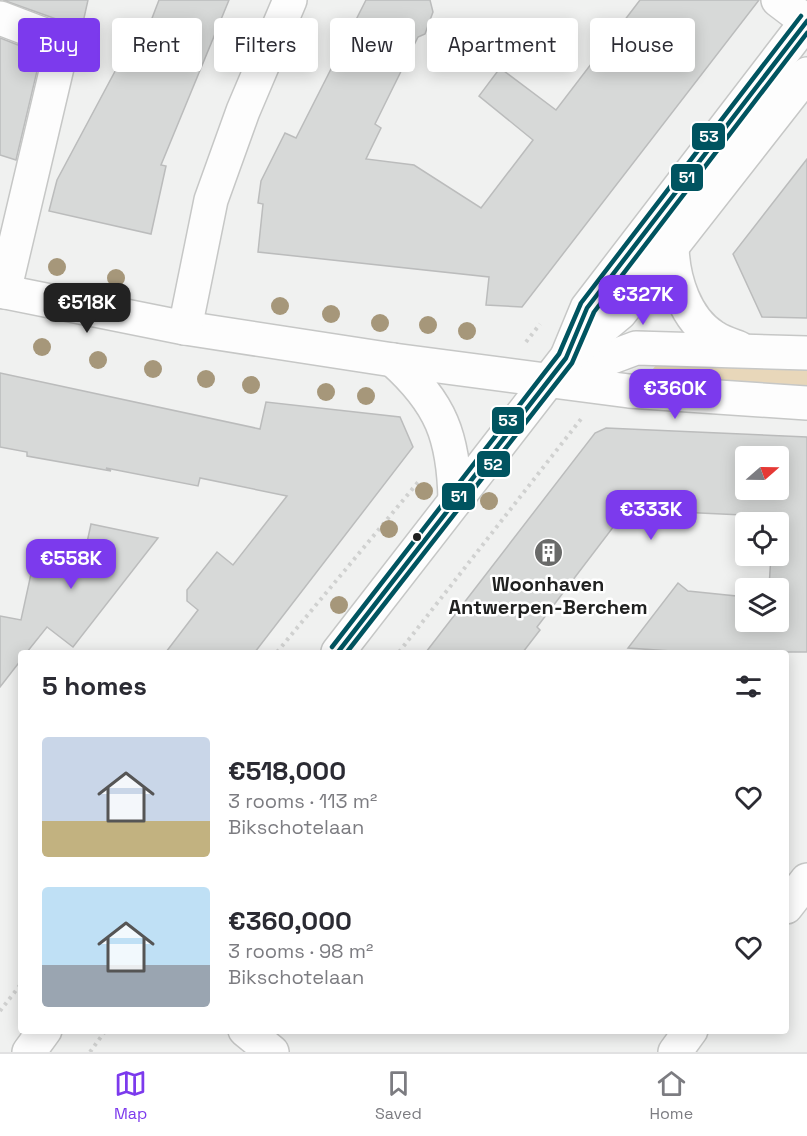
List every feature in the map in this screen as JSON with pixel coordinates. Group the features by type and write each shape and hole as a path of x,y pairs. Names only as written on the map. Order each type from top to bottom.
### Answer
{"street":[{"path":"185,328 211,200 239,122 290,0"},
{"path":"558,369 587,308 807,21 778,0"},
{"path":"0,18 63,42 2,292 185,328 501,374 558,369 636,348 807,353"},
{"path":"340,650 558,369 620,313 807,74"},
{"path":"672,247 673,268 681,291 699,326 714,338 750,352"},
{"path":"393,360 416,381 441,416 450,443 455,501"},
{"path":"558,369 629,391 807,403"},
{"path":"789,903 807,880"},
{"path":"28,1052 42,1034"},
{"path":"250,1034 272,1052"},
{"path":"675,1052 688,1034"}],"path":[{"path":"501,374 544,319"},
{"path":"279,650 450,443"},
{"path":"0,1011 18,988"},
{"path":"90,1052 103,1034"}],"shaded area":[{"path":"657,364 807,366 807,387 644,380"}],"building":[{"path":"3,0 88,0 84,18 53,18"},
{"path":"159,0 229,0 222,18 214,18 214,36 202,66 202,18 152,18"},
{"path":"366,0 430,0 433,12 431,18 427,18 425,34 418,37 415,43 415,18 357,18"},
{"path":"640,0 759,0 522,307 486,305 489,277 258,252 263,204 258,203 261,181 285,133 296,138 330,71 401,72 375,124 381,128 366,159 414,165 481,208 533,140 479,96 497,72 505,72 556,110 590,65 590,72 695,72 695,18 626,18"},
{"path":"0,38 18,45 18,72 37,72 16,160 0,155"},
{"path":"115,72 199,72 161,165 166,166 151,234 49,211 57,180"},
{"path":"807,159 807,318 762,317 733,254"},
{"path":"0,373 260,429 266,402 400,417 413,447 257,650 168,650 198,610 187,601 187,590 217,552 233,565 287,496 200,478 198,486 106,468 111,471 27,456 27,452 0,447"},
{"path":"606,428 807,437 807,652 628,648 678,583 688,591 735,596 735,632 789,632 789,578 770,578 770,566 789,566 789,512 735,512 735,515 636,510 630,505 537,627 540,630 525,650 428,650 595,433"},
{"path":"91,524 158,538 73,647 47,627 29,650 18,650 18,664 0,687 0,616 21,620 36,551 86,547"}],"transit line":[{"name":"53","path":"332,647 559,354 581,303 801,16"},
{"name":"51","path":"340,650 566,358 587,308 807,21"},
{"name":"52","path":"349,650 572,363 594,312 807,33"}],"place":[{"name":"Woonhaven Antwerpen-Berchem","path":"548,553"}]}
